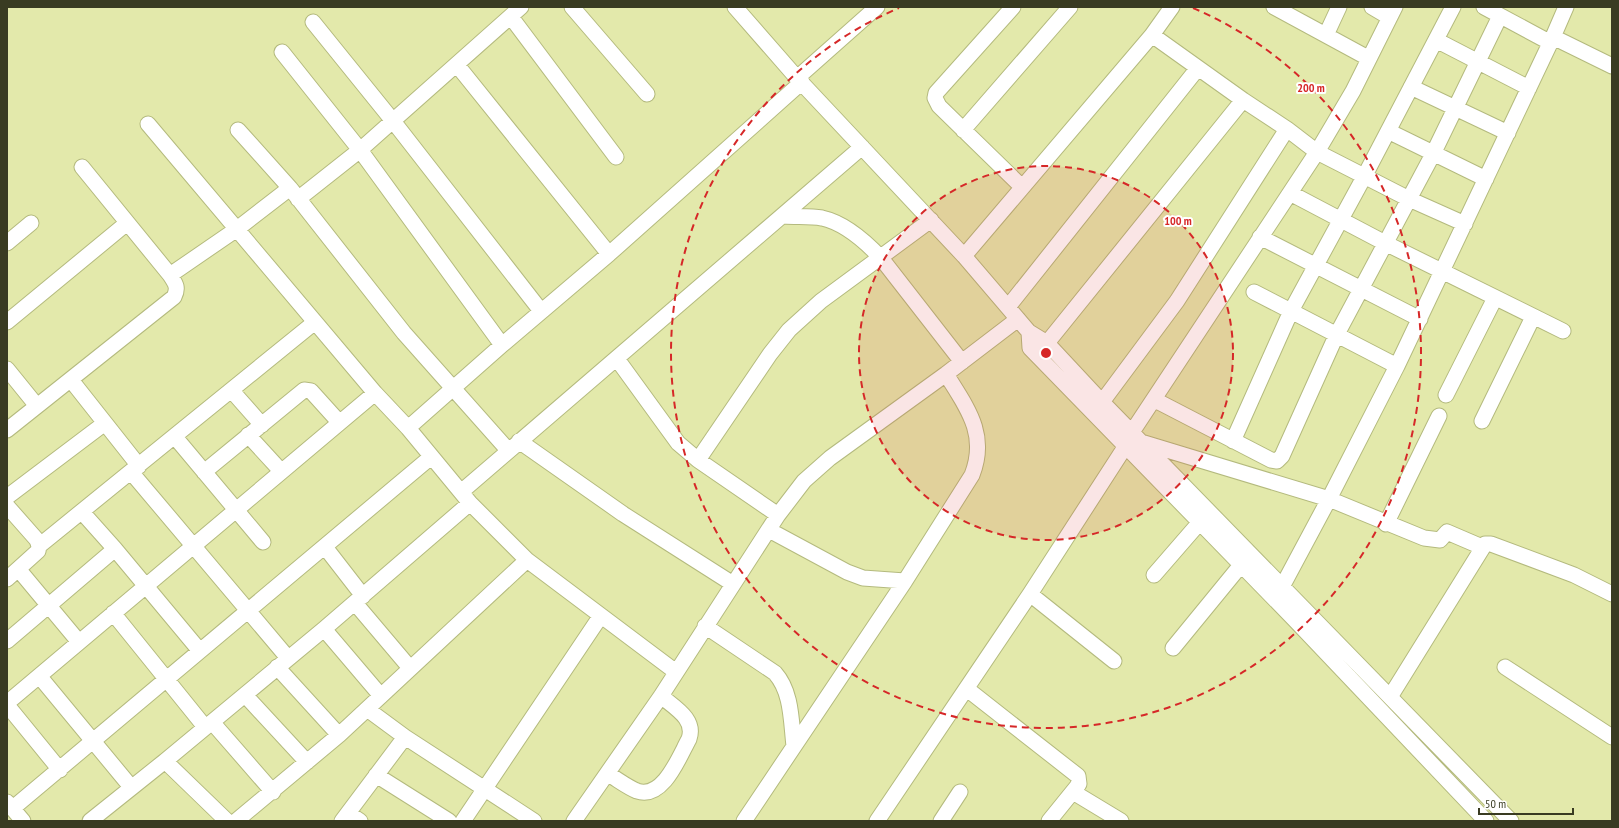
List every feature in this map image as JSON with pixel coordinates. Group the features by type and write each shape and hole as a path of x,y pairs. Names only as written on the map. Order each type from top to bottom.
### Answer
{"street":[{"path":"572,7 647,94"},
{"path":"735,7 799,80 964,256 1029,332 1047,343 1102,402 1282,585 1510,821"},
{"path":"408,428 452,388 609,254 877,7"},
{"path":"1013,7 936,93 935,98 939,106 1022,187"},
{"path":"963,130 1008,76 1070,7"},
{"path":"964,256 1152,35 1172,7"},
{"path":"1326,35 1339,7"},
{"path":"1132,432 1155,400 1260,237 1317,152 1353,91 1392,12 1372,7"},
{"path":"1234,441 1290,311 1364,177 1453,7"},
{"path":"1484,7 1552,40 1612,66"},
{"path":"1282,585 1329,499 1397,366 1466,224 1566,7"},
{"path":"1278,8 1368,58"},
{"path":"170,275 237,229 360,150 516,12 616,157"},
{"path":"1155,400 1271,460 1277,461 1282,456 1336,336 1433,154 1500,16"},
{"path":"313,22 393,121 541,311"},
{"path":"1152,35 1243,100 1287,129 1317,152 1409,199 1466,224"},
{"path":"1436,40 1529,88"},
{"path":"282,52 360,150 502,345"},
{"path":"457,65 609,254"},
{"path":"1008,307 1198,68"},
{"path":"1411,87 1508,133"},
{"path":"1047,343 1243,100"},
{"path":"148,124 375,393 408,428 465,498 527,560 600,617 676,672"},
{"path":"1102,402 1177,301 1287,129"},
{"path":"238,130 294,193 358,277 452,388 514,445 733,584"},
{"path":"1388,131 1486,179"},
{"path":"90,821 165,761 359,600 465,498 514,445 784,216 862,147"},
{"path":"7,430 174,297 177,291 176,285 170,275 82,167"},
{"path":"1290,193 1385,243 1563,332"},
{"path":"784,216 822,218 845,228 867,243 881,258 962,362"},
{"path":"698,460 770,354 789,330 821,301 931,220"},
{"path":"7,243 31,223"},
{"path":"7,322 127,224"},
{"path":"1260,237 1420,319"},
{"path":"1254,292 1336,336 1397,366"},
{"path":"1446,395 1495,298"},
{"path":"1482,421 1533,317"},
{"path":"574,821 661,696 778,515 804,481 816,469 946,374 1018,319"},
{"path":"39,546 232,391 315,322"},
{"path":"1029,332 1030,348 1125,447 1200,522 1486,821"},
{"path":"616,359 678,443 698,460 778,515"},
{"path":"7,369 37,406"},
{"path":"744,821 905,581 972,475 977,462 979,449 976,429 970,414 946,374"},
{"path":"71,380 105,423 135,469 193,546 249,611 283,663 339,735"},
{"path":"204,472 304,390 307,389 339,422"},
{"path":"232,391 262,425"},
{"path":"60,770 7,704 375,393"},
{"path":"1386,524 1439,416"},
{"path":"7,497 105,423"},
{"path":"248,435 281,471"},
{"path":"175,437 263,542"},
{"path":"1143,443 1329,499 1409,533 1435,540 1442,539 1447,532 1450,532 1482,547"},
{"path":"877,821 1030,594 1125,447"},
{"path":"23,821 10,805 60,770 93,743 431,457"},
{"path":"7,506 37,540 39,546 38,551 19,570 7,579"},
{"path":"82,512 146,585 200,651"},
{"path":"1154,574 1200,522"},
{"path":"769,530 847,572 863,578 905,581"},
{"path":"1390,697 1485,544 1491,544 1574,574 1612,594"},
{"path":"325,547 359,600 410,668"},
{"path":"7,640 115,549"},
{"path":"236,821 273,792 339,735 527,560"},
{"path":"1173,648 1241,565"},
{"path":"19,570 79,642"},
{"path":"1030,594 1114,661"},
{"path":"113,613 167,679 273,792"},
{"path":"463,821 600,617"},
{"path":"705,626 775,673 783,682 787,693 794,746"},
{"path":"324,629 381,696"},
{"path":"1505,667 1612,736"},
{"path":"40,677 131,788"},
{"path":"967,689 1078,776 1079,784 1048,821"},
{"path":"245,695 307,762"},
{"path":"608,774 637,791 649,792 657,789 663,783 692,732 691,726 685,716 661,696"},
{"path":"367,709 405,737 534,821"},
{"path":"350,818 376,775 405,737"},
{"path":"165,761 227,821"},
{"path":"376,775 449,821"},
{"path":"941,821 960,792"},
{"path":"1073,792 1121,821"}]}
